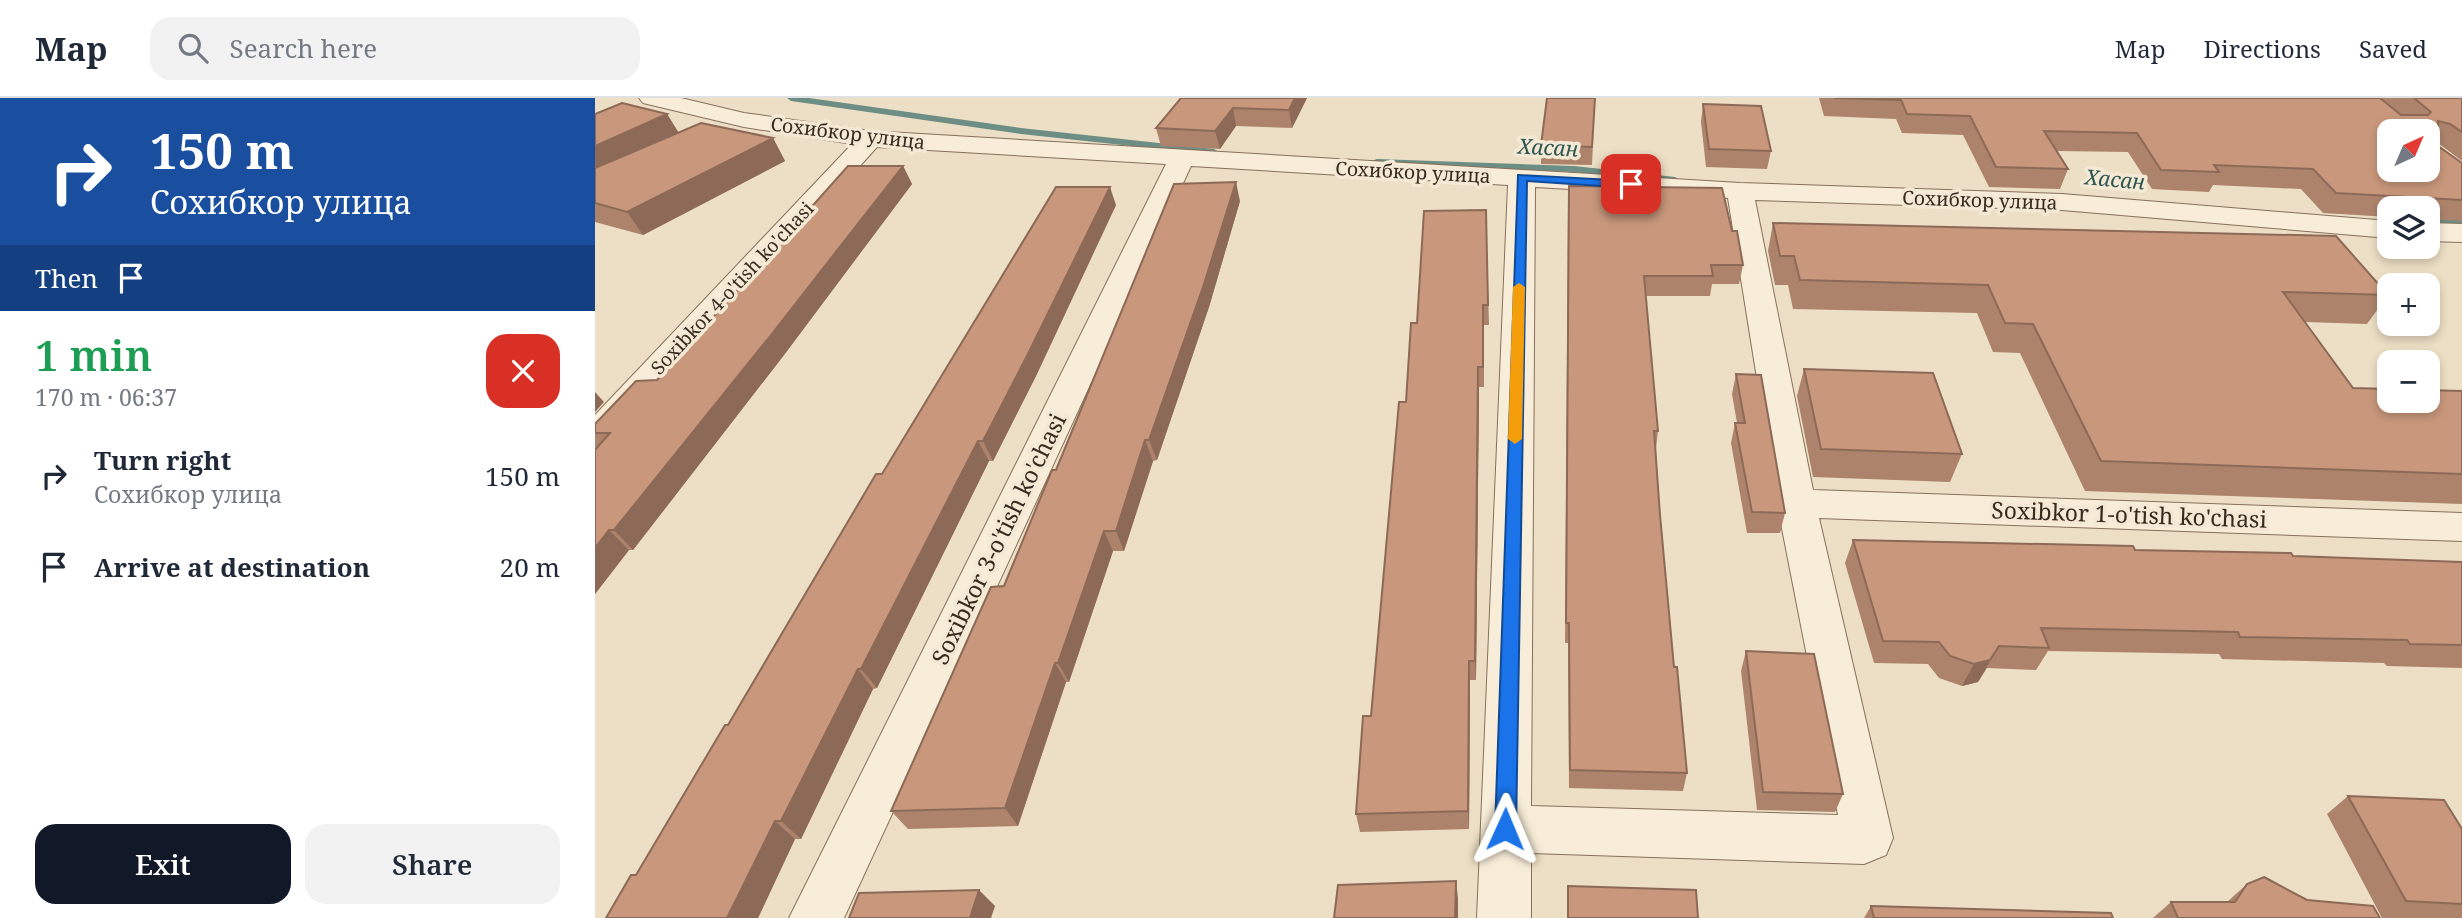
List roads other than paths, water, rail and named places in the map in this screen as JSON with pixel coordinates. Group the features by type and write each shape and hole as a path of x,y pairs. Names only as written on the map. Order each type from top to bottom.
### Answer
{"street":[{"name":"Сохибкор улица","path":"651,98 744,120 870,139 1181,160 1740,191 2063,202 2306,226 2377,229"},
{"path":"707,137 744,120"},
{"name":"Soxibkor 4-o'tish ko'chasi","path":"595,437 870,139"},
{"name":"Soxibkor 3-o'tish ko'chasi","path":"816,918 1181,160"},
{"path":"1504,918 1522,177"},
{"path":"1505,829 1868,838 1796,502 1740,191"},
{"path":"2440,232 2462,233"},
{"name":"Soxibkor 1-o'tish ko'chasi","path":"1796,502 2462,527"}],"waterway":[{"name":"Хасан","path":"791,98 1021,131 1214,152"},
{"name":"Хасан","path":"1377,162 1574,169 1675,180"},
{"name":"Хасан","path":"2440,222 2462,223"}]}
